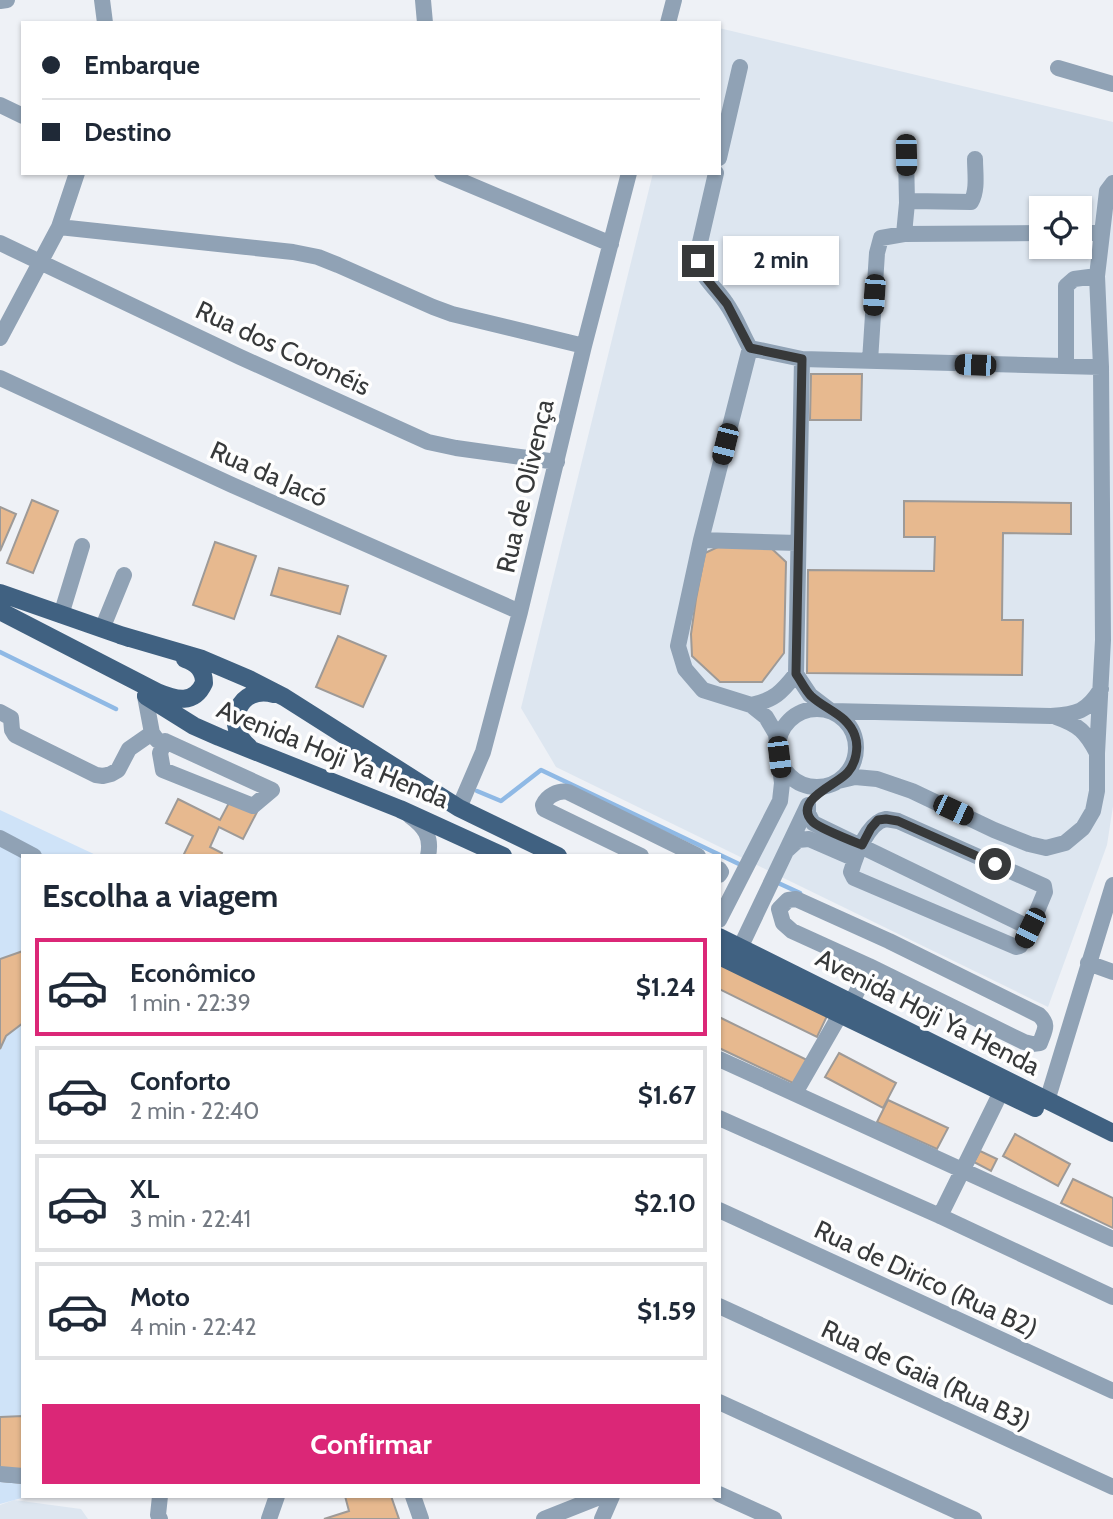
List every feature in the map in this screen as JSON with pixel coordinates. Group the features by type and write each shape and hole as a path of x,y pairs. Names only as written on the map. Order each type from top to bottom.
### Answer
{"main road":[{"path":"0,593 190,660 203,672 201,689 190,698 169,696 0,611"},
{"name":"Avenida Hoji Ya Henda","path":"120,635 202,659 284,697 459,808 554,854"},
{"name":"Avenida Hoji Ya Henda","path":"92,659 194,726 400,808 469,849 493,854"},
{"path":"255,752 243,742 236,731 236,715 241,704 246,697 256,692 284,697"},
{"name":"Avenida Hoji Ya Henda","path":"721,938 1001,1092 1113,1145"},
{"name":"Avenida Hoji Ya Henda","path":"721,957 846,1008 1113,1133"}],"street":[{"path":"0,1 7,0"},
{"path":"102,0 105,21"},
{"path":"423,0 425,21"},
{"path":"669,21 674,0"},
{"path":"721,149 740,66"},
{"path":"1058,68 1113,85"},
{"path":"0,105 21,115"},
{"path":"904,233 907,203 906,155"},
{"path":"907,203 971,202 975,190 975,159"},
{"path":"0,338 59,227 76,175"},
{"path":"447,175 611,244"},
{"name":"Rua de Olivença","path":"459,808 484,752 628,175"},
{"path":"716,175 698,261 701,272 727,304 750,348 701,540 678,646 685,669 703,690 751,705 766,717 776,734 782,783 780,802 721,916"},
{"path":"1101,689 1084,710 1051,716 817,709 803,711 785,726 779,739 779,757 793,779 806,785 816,787 855,777 877,779 912,791 994,830 1046,848 1065,843 1083,828 1093,811 1097,791 1103,640 1101,367 1097,276 1107,191 1113,183"},
{"path":"59,227 318,257 452,314 584,346"},
{"path":"870,362 877,253 881,238 904,233 1029,233"},
{"path":"1092,233 1102,233"},
{"name":"Rua dos Coronéis","path":"0,243 240,357 428,442 557,462"},
{"path":"1066,366 1066,286 1074,279 1097,276"},
{"path":"750,348 802,359 1101,367"},
{"path":"740,948 808,806 819,792 848,772 857,750 855,736 848,723 810,695 796,674 802,359"},
{"name":"Rua da Jacó","path":"0,377 520,612"},
{"path":"701,540 798,543"},
{"path":"61,615 82,545"},
{"path":"102,629 124,575"},
{"path":"751,705 767,701 782,691 796,674"},
{"path":"145,696 152,733 162,748"},
{"path":"0,712 11,718 15,735 96,775 111,774 118,770 130,749 152,733"},
{"path":"1051,716 1072,723 1087,734 1097,753"},
{"path":"165,741 272,790 253,806 163,771 160,753 162,748 165,741"},
{"path":"633,854 544,809 542,805 556,793 568,792 694,854"},
{"path":"808,806 813,823 858,852"},
{"path":"400,808 425,830 429,839 428,854"},
{"path":"878,820 898,821 1044,886 1045,892 1022,944 1016,947 854,878 851,872 858,852 878,820"},
{"path":"0,838 30,854"},
{"path":"785,852 798,840 810,839 858,852 1030,928"},
{"path":"1047,1101 1113,884"},
{"path":"788,900 803,901 1039,1015 1046,1026 1040,1043 1024,1042 869,966 792,931 783,923 779,909 788,900"},
{"path":"1088,963 1113,972"},
{"path":"795,1093 869,966"},
{"path":"721,1060 1113,1239"},
{"path":"940,1216 1001,1092"},
{"path":"721,1119 940,1216 1113,1297"},
{"name":"Rua de Dirico (Rua B2)","path":"721,1211 1113,1391"},
{"name":"Rua de Gaia (Rua B3)","path":"721,1307 1113,1487"},
{"path":"721,1403 974,1519"},
{"path":"0,1474 21,1476"},
{"path":"721,1495 774,1519"},
{"path":"160,1498 160,1519"},
{"path":"269,1519 276,1498"},
{"path":"414,1498 421,1519"},
{"path":"544,1519 597,1498"},
{"path":"603,1519 611,1498"}],"shaded area":[{"path":"721,28 1113,122 1113,806 1107,845 1048,1007 556,767 521,708 653,175 721,175"},
{"path":"0,810 94,854 21,854 22,1498 0,1504"},
{"path":"14,1500 81,1509 88,1519 0,1519 0,1505"}],"building":[{"path":"811,374 862,374 861,420 810,420"},
{"path":"32,500 58,511 33,573 7,563"},
{"path":"904,501 1071,503 1071,534 1003,533 1002,620 1023,620 1022,675 807,673 808,570 934,571 935,537 904,537"},
{"path":"0,507 16,514 0,551"},
{"path":"215,542 256,556 234,619 193,605"},
{"path":"720,546 770,547 786,562 784,653 762,682 720,682 692,656 691,634 705,553"},
{"path":"279,568 348,586 340,614 271,595"},
{"path":"338,636 386,656 363,707 316,687"},
{"path":"178,799 220,820 231,799 257,812 243,839 219,827 210,847 222,854 184,854 193,836 166,823"},
{"path":"21,952 21,1025 6,1036 0,1049 0,959"},
{"path":"721,965 827,1016 817,1037 721,990"},
{"path":"721,1018 807,1060 795,1084 721,1049"},
{"path":"839,1053 896,1083 883,1108 825,1077"},
{"path":"888,1100 948,1128 937,1149 877,1122"},
{"path":"1015,1134 1070,1164 1058,1186 1003,1156"},
{"path":"980,1151 997,1159 991,1171 974,1162"},
{"path":"1073,1179 1113,1198 1113,1228 1061,1203"},
{"path":"21,1416 21,1483 0,1481 0,1417"},
{"path":"346,1498 392,1498 399,1519 324,1519 349,1511"}],"waterway":[{"path":"0,652 116,709"},
{"path":"477,791 501,801 541,770 718,854"},
{"path":"721,855 739,864"},
{"path":"776,882 800,893"}],"route":[{"path":"698,261 701,272 727,304 750,348 802,359 796,674 810,695 848,723 855,736 857,750 848,772 819,792 808,806 808,813 813,823 862,845 878,820 886,819 898,821 995,864"}]}
